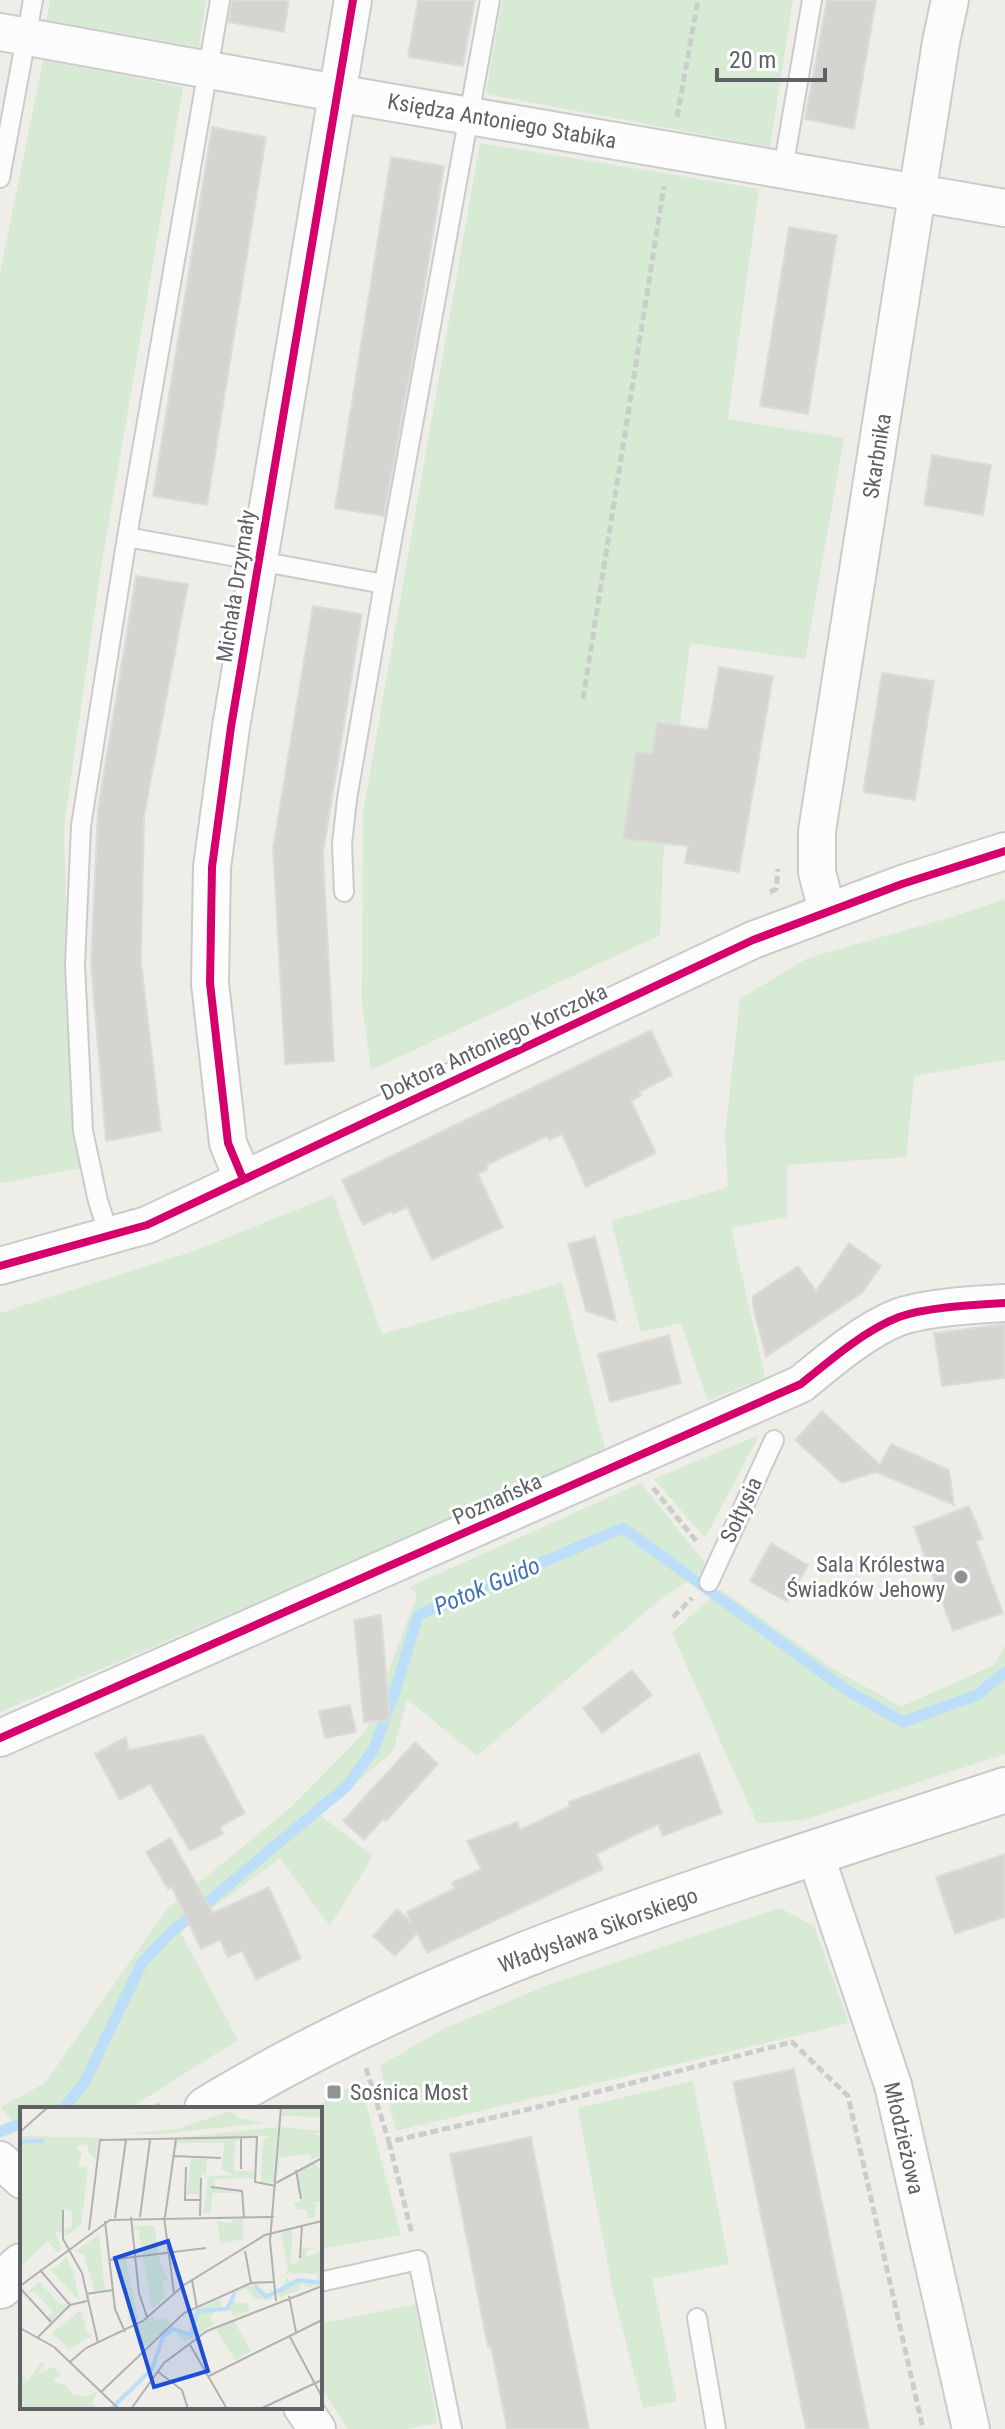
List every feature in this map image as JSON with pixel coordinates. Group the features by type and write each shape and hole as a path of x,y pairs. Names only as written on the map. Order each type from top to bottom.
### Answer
{"street":[{"name":"Michała Drzymały","path":"243,1179 228,1143 210,983 212,867 231,727 353,0"},
{"name":"Skarbnika","path":"827,911 817,872 817,831 950,0"},
{"name":"Księdza Antoniego Stabika","path":"13,34 1005,208"},
{"name":"Doktora Antoniego Korczoka","path":"0,1266 147,1225 753,940 827,911 1005,851"},
{"name":"Poznańska","path":"0,1738 801,1384 850,1344 899,1317 1005,1303"},
{"name":"Władysława Sikorskiego","path":"211,2107 348,2030 584,1932 1005,1790"},
{"name":"Młodzieżowa","path":"815,1854 893,2085 971,2429"},
{"path":"0,2160 20,2178"},
{"path":"0,2286 20,2268"},
{"path":"303,2409 317,2429"}],"lane":[{"path":"0,178 13,34 33,0"},
{"path":"109,1235 98,1201 83,1131 75,965 81,826 127,537 220,0"},
{"path":"344,892 342,844 347,799 490,0"},
{"path":"783,169 812,0"},
{"path":"127,537 384,584"},
{"name":"Sołtysia","path":"712,1573 774,1440"},
{"path":"322,2282 418,2260 452,2429"},
{"path":"697,2318 716,2429"}],"path":[{"path":"583,699 670,150 698,0"},
{"path":"652,1487 712,1573"},
{"path":"389,2142 792,2042 848,2096 923,2429"},
{"path":"365,2062 389,2142 418,2260"},
{"path":"156,2107 162,2103"}],"green space":[{"path":"50,0 206,0 199,47 47,20"},
{"path":"502,0 793,0 770,147 486,94"},
{"path":"43,60 183,87 100,574 64,827 68,966 81,1168 0,1183 0,274"},
{"path":"480,143 759,189 728,419 844,438 805,659 690,643 663,859 660,935 371,1070 362,1002 363,813"},
{"path":"1005,899 1005,1060 914,1076 906,1157 787,1165 787,1217 731,1228 765,1377 708,1401 681,1323 641,1332 611,1221 728,1187 725,1134 740,999 808,958"},
{"path":"333,1195 382,1334 562,1283 605,1449 420,1533 0,1712 0,1313 194,1251"},
{"path":"759,1435 705,1538 654,1479"},
{"path":"641,1483 708,1567 657,1602 477,1756 407,1699 393,1751 320,1815 373,1856 330,1926 280,1858 180,1932 238,2040 131,2107 20,2107 20,2131 1,2107 45,2083 167,1909 290,1808 366,1731 417,1595 409,1587"},
{"path":"720,1589 832,1668 901,1707 994,1665 1005,1646 1005,1754 803,1820 757,1823 672,1633"},
{"path":"780,1908 814,1926 849,2023 396,2131 380,2066 441,2030 550,1984"},
{"path":"360,2081 401,2235 322,2249 322,2107 315,2107"},
{"path":"693,2081 729,2264 652,2279 677,2401 643,2408 613,2292 578,2108"},
{"path":"416,2304 437,2423 405,2429 348,2429 322,2389 322,2324"}],"building":[{"path":"232,0 289,0 284,32 228,22"},
{"path":"418,0 475,0 463,66 408,57"},
{"path":"827,0 876,0 854,129 805,119"},
{"path":"212,127 266,137 207,505 153,496"},
{"path":"391,157 444,166 384,516 335,508"},
{"path":"789,227 837,235 808,414 760,406"},
{"path":"932,455 991,465 983,515 924,505"},
{"path":"136,576 188,584 144,816 141,962 161,1131 106,1141 91,964 98,809"},
{"path":"313,606 362,614 323,853 334,1061 285,1064 273,848"},
{"path":"719,667 773,676 739,872 685,863 688,846 623,839 636,752 652,754 657,722 708,730"},
{"path":"882,673 934,681 915,800 863,792"},
{"path":"651,1030 672,1075 639,1092 642,1095 631,1101 656,1153 586,1187 562,1134 549,1140 547,1136 487,1165 488,1169 478,1174 503,1227 432,1260 407,1207 363,1225 342,1180"},
{"path":"595,1237 616,1321 586,1311 568,1244"},
{"path":"849,1243 881,1266 862,1293 766,1357 753,1296 798,1266 816,1291"},
{"path":"1005,1324 1005,1378 942,1386 934,1333"},
{"path":"669,1335 681,1383 610,1402 598,1354"},
{"path":"822,1411 880,1465 891,1444 949,1470 954,1505 876,1472 842,1483 795,1440"},
{"name":"Sala Królestwa Świadków Jehowy","path":"969,1506 983,1539 976,1541 1003,1613 953,1631 914,1527"},
{"path":"771,1543 808,1565 787,1602 750,1581"},
{"path":"381,1615 390,1720 364,1722 354,1620"},
{"path":"632,1670 652,1695 602,1733 583,1708"},
{"path":"350,1705 356,1732 325,1738 319,1711"},
{"path":"203,1735 245,1813 220,1827 223,1834 190,1851 150,1784 120,1800 95,1754 126,1737 128,1750"},
{"path":"415,1742 438,1764 386,1821 383,1819 364,1840 343,1821"},
{"path":"699,1753 722,1813 663,1836 658,1824 596,1854 603,1869 427,1953 417,1933 395,1956 373,1936 397,1909 411,1922 407,1912 455,1888 452,1883 481,1869 467,1841 517,1822 520,1830 570,1806 569,1802"},
{"path":"170,1838 213,1913 269,1887 301,1958 256,1980 242,1951 228,1957 220,1940 201,1949 172,1887 168,1889 146,1852"},
{"path":"1005,1854 1005,1917 955,1934 936,1877"},
{"path":"794,2069 869,2429 806,2429 733,2082"},
{"path":"531,2137 589,2429 507,2429 491,2346 488,2347 450,2154"}],"waterway":[{"name":"Potok Guido","path":"65,2107 84,2083 142,1963 167,1936 347,1786 374,1749 418,1615 623,1528 845,1689 903,1722 977,1695 1005,1672"},
{"name":"Potok Guido","path":"0,2132 20,2124"}],"cycle path":[{"path":"243,1179 228,1143 210,983 212,867 231,727 353,0"},
{"path":"0,1266 147,1225 753,940 902,884 1005,851"},
{"path":"0,1738 801,1384 860,1338 899,1317 937,1309 1005,1303"}],"place":[{"name":"Sala Królestwa Świadków Jehowy","path":"961,1577"},
{"name":"Sośnica Most","path":"334,2092"}]}
